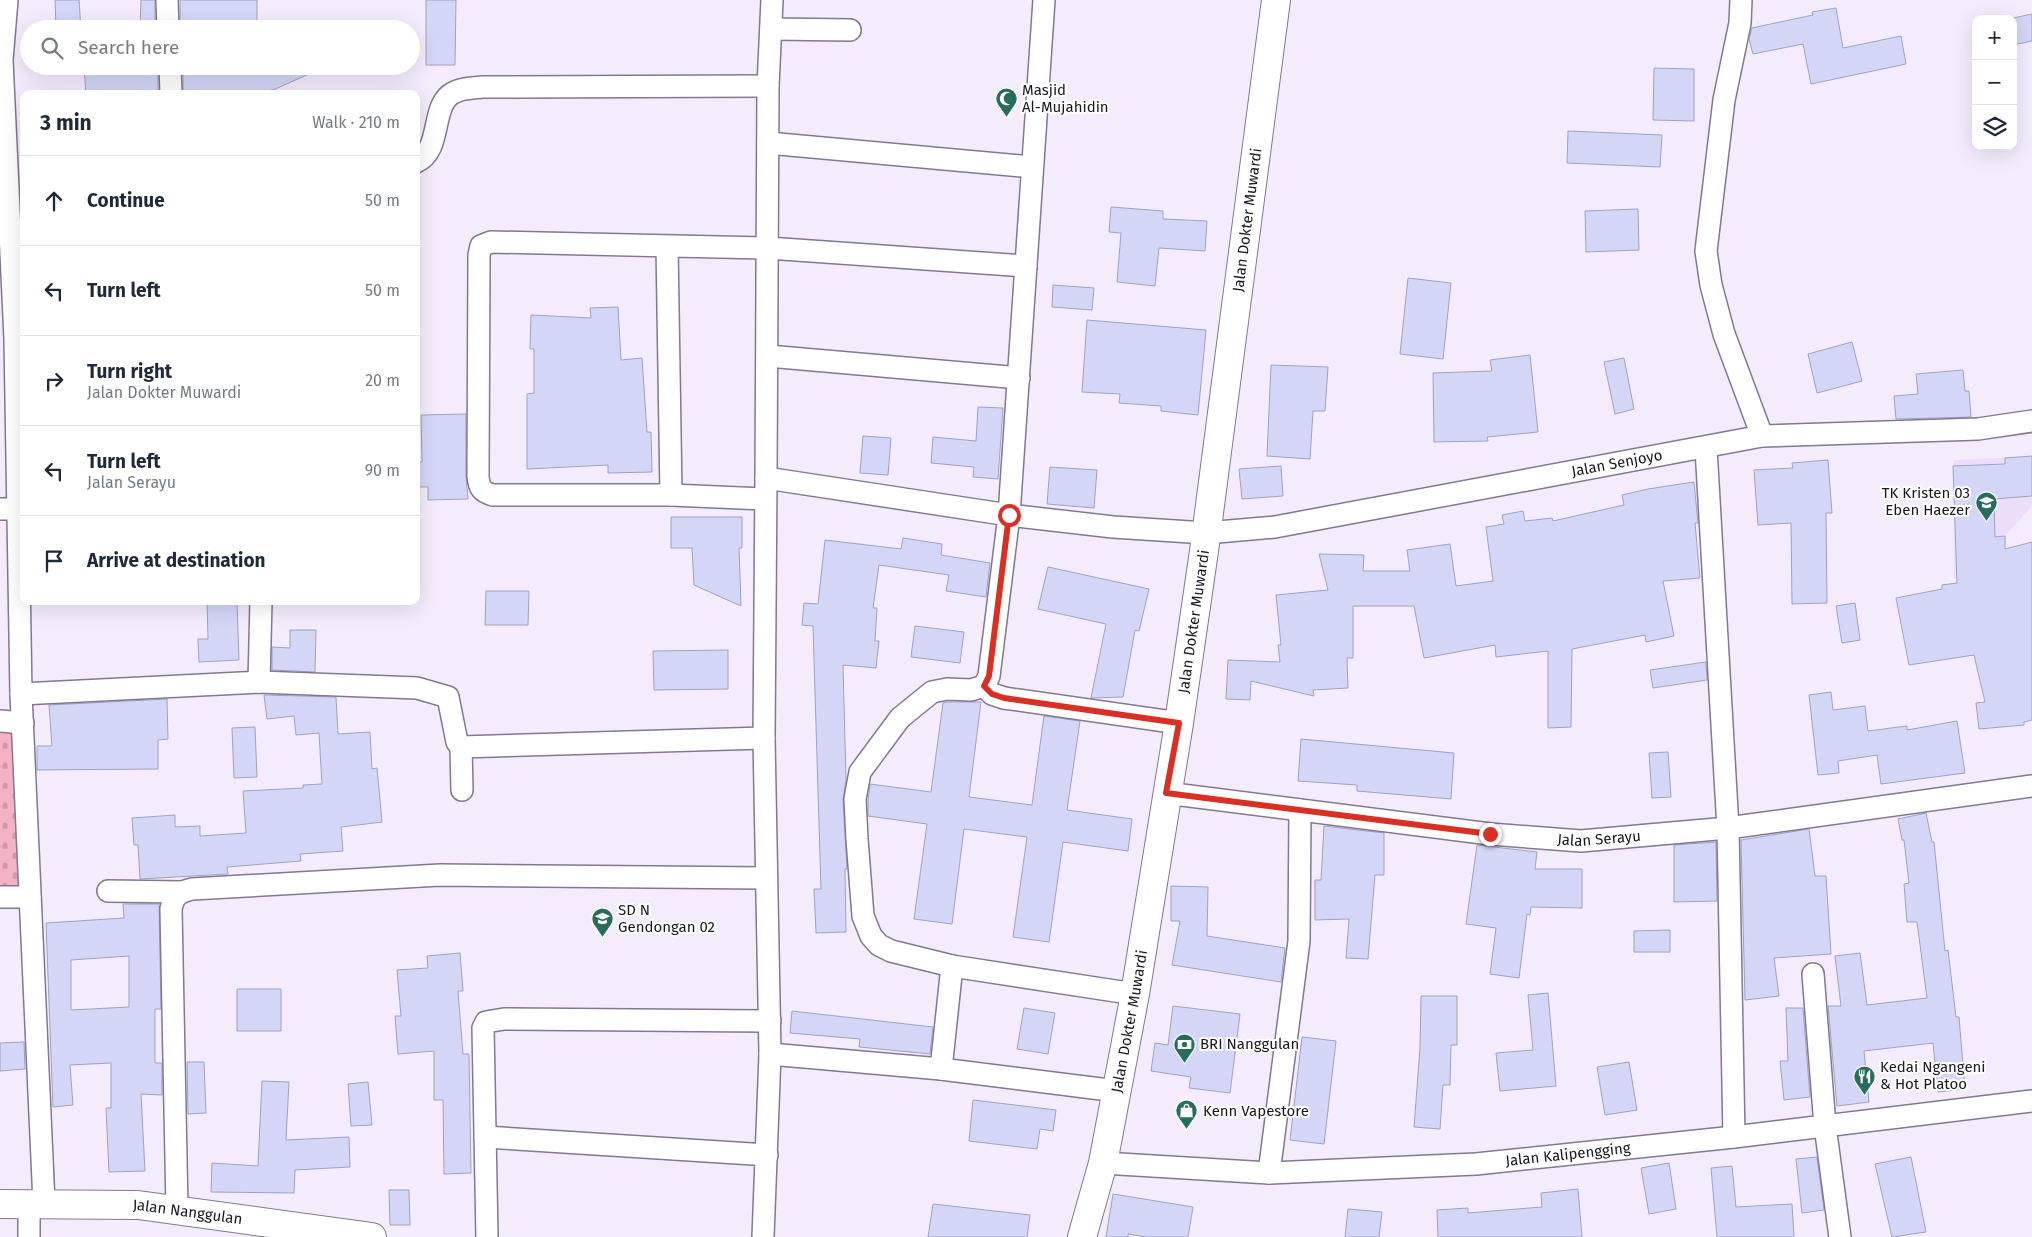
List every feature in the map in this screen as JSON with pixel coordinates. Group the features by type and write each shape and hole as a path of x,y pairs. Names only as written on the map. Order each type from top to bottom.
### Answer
{"street":[{"path":"7,0 2,60 16,182 19,339 9,509 23,723 30,897 36,1203 29,1237"},
{"path":"167,0 168,20"},
{"path":"763,1237 770,1054 765,878 764,738 765,488 768,356 768,86 772,0"},
{"path":"1044,0 1020,378 1009,515 989,676 984,686 971,690 947,688 932,692 913,706 900,718 860,772 856,786 856,839 863,916 871,936 878,945 891,951 952,966 1135,994"},
{"name":"Jalan Dokter Muwardi","path":"1082,1237 1103,1163 1117,1091 1135,994 1166,793 1179,723 1276,0"},
{"path":"1741,0 1740,23 1724,100 1706,251 1711,285 1724,334 1762,436"},
{"path":"771,29 850,30"},
{"path":"170,75 171,90"},
{"path":"420,161 429,151 445,100 453,92 483,87 768,86"},
{"path":"768,142 1032,167"},
{"name":"Jalan Senjoyo","path":"667,246 491,242 481,246 478,476 479,487 485,493 494,495 671,495 765,488 1113,527 1206,533 1275,527 1706,448 1762,436 1978,429 2032,421"},
{"path":"671,495 667,246 768,248 1026,266"},
{"path":"768,356 1020,378"},
{"path":"1706,448 1728,828 1734,1138"},
{"path":"259,682 262,605"},
{"path":"21,694 259,682 417,688 448,697 457,742 461,747 462,790"},
{"path":"984,686 992,694 1004,698 1179,723"},
{"path":"0,721 23,723"},
{"path":"461,747 764,738"},
{"name":"Jalan Serayu","path":"1166,793 1490,834 1581,841 1728,828 2032,786"},
{"path":"1269,1173 1299,941 1300,810"},
{"path":"108,891 181,892 192,889 440,875 765,878"},
{"path":"177,1209 171,909 173,898 181,892"},
{"path":"0,897 30,897"},
{"path":"941,1069 952,966"},
{"path":"1813,974 1825,1126 1840,1237"},
{"path":"486,1237 483,1028 486,1022 504,1019 770,1020"},
{"path":"770,1054 941,1069 1117,1091"},
{"name":"Jalan Kalipengging","path":"1103,1163 1269,1173 1476,1164 1734,1138 2032,1100"},
{"path":"485,1137 767,1155"},
{"name":"Jalan Nanggulan","path":"0,1204 138,1205 367,1237"}],"shaded area":[{"name":"TK Kristen 03 Eben Haezer","path":"2032,456 2032,506 2005,536 2006,573 1954,578 1954,460"}],"green space":[{"path":"0,732 15,734 22,889 0,890"}],"building":[{"path":"55,0 79,0 80,20 56,20"},
{"path":"141,0 155,0 155,20 140,20"},
{"path":"180,0 257,0 257,20 180,20"},
{"path":"426,0 456,0 455,65 426,65"},
{"path":"1836,8 1843,48 1901,36 1906,64 1811,84 1803,44 1753,54 1749,39 1752,28 1813,15 1812,12"},
{"path":"2032,14 2032,41 2017,44 2017,17"},
{"path":"1654,68 1694,69 1694,121 1653,120"},
{"path":"85,75 158,75 158,90 86,90"},
{"path":"183,75 307,75 273,90 183,90"},
{"path":"1568,131 1662,135 1660,167 1567,163"},
{"path":"1111,207 1163,211 1163,219 1207,221 1205,251 1159,248 1155,286 1117,282 1121,233 1109,232"},
{"path":"1638,209 1639,250 1586,252 1585,211"},
{"path":"1408,278 1451,283 1443,359 1400,354"},
{"path":"1053,285 1094,288 1092,310 1052,307"},
{"path":"618,307 621,360 642,358 647,432 651,432 652,472 608,473 608,465 527,469 527,394 534,393 534,349 530,349 531,315 591,318 590,308"},
{"path":"1087,320 1206,330 1198,415 1161,411 1161,406 1119,403 1120,394 1082,392"},
{"path":"1852,342 1862,381 1817,393 1808,354"},
{"path":"1530,355 1538,432 1487,437 1488,441 1434,442 1433,373 1492,371 1490,360"},
{"path":"1624,358 1634,409 1615,414 1604,362"},
{"path":"1271,365 1328,367 1325,411 1313,411 1310,459 1267,456"},
{"path":"1963,370 1965,391 1969,391 1971,417 1896,419 1894,396 1918,394 1916,374"},
{"path":"978,407 1003,408 998,479 973,477 974,467 931,463 933,437 976,441"},
{"path":"466,414 468,499 428,500 428,487 420,487 420,462 422,462 421,415"},
{"path":"863,436 891,438 888,475 860,473"},
{"path":"2032,456 2032,496 1994,499 1995,537 2005,536 2005,549 2032,542 2032,720 2024,722 2024,725 1979,729 1976,703 1985,702 1974,655 1909,665 1896,598 1942,589 1942,585 1957,583 1953,466 2005,464 2005,458"},
{"path":"1828,460 1832,513 1826,513 1827,603 1792,604 1791,523 1758,525 1754,470 1793,468 1792,463"},
{"path":"1281,466 1283,496 1242,499 1239,469"},
{"path":"1050,467 1097,470 1094,508 1047,504"},
{"path":"1694,482 1698,523 1695,523 1700,578 1663,581 1674,636 1646,642 1645,635 1572,649 1571,727 1548,728 1548,651 1496,657 1495,645 1424,658 1414,606 1353,606 1353,658 1347,658 1348,688 1313,690 1314,696 1251,681 1250,700 1226,699 1228,660 1280,662 1278,645 1281,645 1276,595 1328,590 1319,554 1364,555 1363,571 1410,571 1407,550 1450,544 1456,586 1493,581 1486,527 1504,524 1502,515 1523,511 1525,521 1552,518 1553,521 1624,505 1622,495"},
{"path":"671,517 742,517 742,548 739,548 741,606 694,585 692,548 671,548"},
{"path":"903,538 942,544 941,555 990,563 986,597 946,591 949,575 879,565 873,608 877,608 875,641 879,641 876,668 843,665 846,780 843,800 847,869 845,869 846,932 816,933 814,889 821,889 813,626 802,625 804,603 818,604 825,540 901,549"},
{"path":"1048,567 1149,589 1139,631 1135,630 1123,697 1091,698 1106,624 1038,609"},
{"path":"486,591 529,591 528,625 485,625"},
{"path":"1855,603 1860,640 1842,643 1836,606"},
{"path":"207,605 237,605 239,660 199,662 198,639 208,639"},
{"path":"915,626 964,632 960,663 911,657"},
{"path":"290,630 316,630 315,672 272,670 272,647 290,648"},
{"path":"728,650 728,689 654,690 653,651"},
{"path":"1706,662 1707,680 1653,688 1650,670"},
{"path":"1831,692 1833,710 1865,706 1868,731 1907,726 1907,730 1957,721 1965,773 1881,784 1877,755 1838,761 1839,773 1818,775 1809,695"},
{"path":"264,695 336,697 338,734 370,732 372,769 377,768 382,822 341,827 343,851 300,854 301,861 227,867 228,874 140,879 138,845 134,845 132,818 175,815 175,827 200,826 200,836 246,833 243,791 303,788 303,785 322,784 319,733 296,735 294,716 267,719"},
{"path":"167,699 168,739 158,740 158,769 37,770 37,746 52,746 49,705"},
{"path":"981,702 969,797 1032,805 1044,716 1080,721 1067,810 1132,819 1128,851 1063,842 1049,942 1013,937 1027,837 964,829 952,924 914,919 927,824 868,816 870,784 931,792 943,703"},
{"path":"255,727 257,777 234,778 232,728"},
{"path":"1301,739 1454,753 1451,799 1357,791 1357,785 1298,781"},
{"path":"1668,752 1671,797 1652,798 1649,753"},
{"path":"1926,813 1932,842 1934,842 1945,951 1948,950 1956,1017 1959,1017 1965,1089 1938,1092 1933,1043 1864,1051 1869,1102 1837,1106 1828,1006 1841,1006 1835,956 1860,953 1867,1005 1927,998 1917,922 1907,922 1904,884 1909,883 1904,840 1902,840 1898,819"},
{"path":"1324,826 1384,833 1384,875 1375,875 1368,959 1346,958 1349,919 1315,920 1315,880 1321,880"},
{"path":"1809,829 1815,876 1826,876 1831,954 1774,958 1779,996 1745,1000 1741,840"},
{"path":"1716,842 1717,901 1674,902 1674,845"},
{"path":"1477,845 1537,852 1535,869 1582,869 1582,908 1531,907 1530,915 1527,914 1519,978 1490,974 1496,928 1466,924"},
{"path":"1171,886 1208,887 1207,936 1285,948 1281,982 1172,965 1180,921 1171,921"},
{"path":"123,904 159,904 161,1009 155,1009 155,1063 162,1063 162,1095 141,1094 145,1171 109,1172 106,1108 111,1108 111,1063 70,1065 73,1105 53,1107 46,923 124,918","holes":["129,956 129,1007 71,1010 71,960"]},
{"path":"1670,930 1670,952 1634,952 1634,931"},
{"path":"460,953 463,991 458,991 463,1054 469,1054 471,1173 444,1174 443,1100 434,1100 434,1051 398,1054 395,1016 401,1016 397,970 428,968 427,956"},
{"path":"237,989 281,989 281,1031 237,1031"},
{"path":"1548,993 1556,1086 1500,1091 1496,1053 1533,1050 1528,995"},
{"path":"1421,996 1457,996 1457,1045 1451,1045 1450,1085 1443,1085 1440,1129 1414,1127 1420,1048"},
{"path":"1173,1006 1240,1014 1230,1093 1189,1088 1191,1077 1151,1071 1155,1043 1168,1045"},
{"path":"1024,1008 1055,1013 1048,1054 1017,1049"},
{"path":"1786,1008 1803,1008 1810,1097 1784,1100 1780,1061 1788,1061"},
{"path":"792,1011 933,1027 930,1054 859,1047 860,1039 790,1033"},
{"path":"1302,1037 1336,1041 1324,1144 1290,1140"},
{"path":"24,1042 25,1069 0,1071 0,1043"},
{"path":"187,1062 204,1062 206,1113 188,1114"},
{"path":"1629,1062 1637,1110 1605,1115 1597,1067"},
{"path":"262,1081 289,1082 286,1140 349,1137 350,1167 295,1170 294,1193 211,1192 212,1163 258,1166"},
{"path":"368,1082 372,1125 351,1126 348,1084"},
{"path":"973,1100 1056,1110 1053,1131 1040,1129 1037,1149 969,1141"},
{"path":"1817,1157 1824,1210 1802,1213 1796,1159"},
{"path":"1911,1157 1926,1232 1892,1237 1875,1164"},
{"path":"1669,1163 1676,1209 1649,1214 1641,1168"},
{"path":"1732,1166 1736,1207 1792,1204 1794,1237 1717,1237 1711,1168"},
{"path":"1578,1189 1582,1237 1438,1237 1437,1210 1468,1208 1468,1213 1542,1207 1541,1193"},
{"path":"389,1190 409,1190 410,1225 390,1225"},
{"path":"1113,1194 1193,1207 1188,1237 1147,1237 1128,1234 1128,1237 1106,1237"},
{"path":"933,1204 1030,1215 1027,1237 928,1237"},
{"path":"1348,1209 1382,1212 1379,1237 1345,1237"}],"place":[{"name":"Masjid Al-Mujahidin","path":"1006,118"},
{"name":"TK Kristen 03 Eben Haezer","path":"1986,521"},
{"name":"SD N Gendongan 02","path":"602,938"},
{"name":"BRI Nanggulan","path":"1184,1063"},
{"name":"Kedai Ngangeni & Hot Platoo","path":"1864,1095"},
{"name":"Kenn Vapestore","path":"1187,1130"}],"route":[{"path":"1009,515 989,676 984,686 992,694 1004,698 1179,723 1166,793 1490,834"}]}
